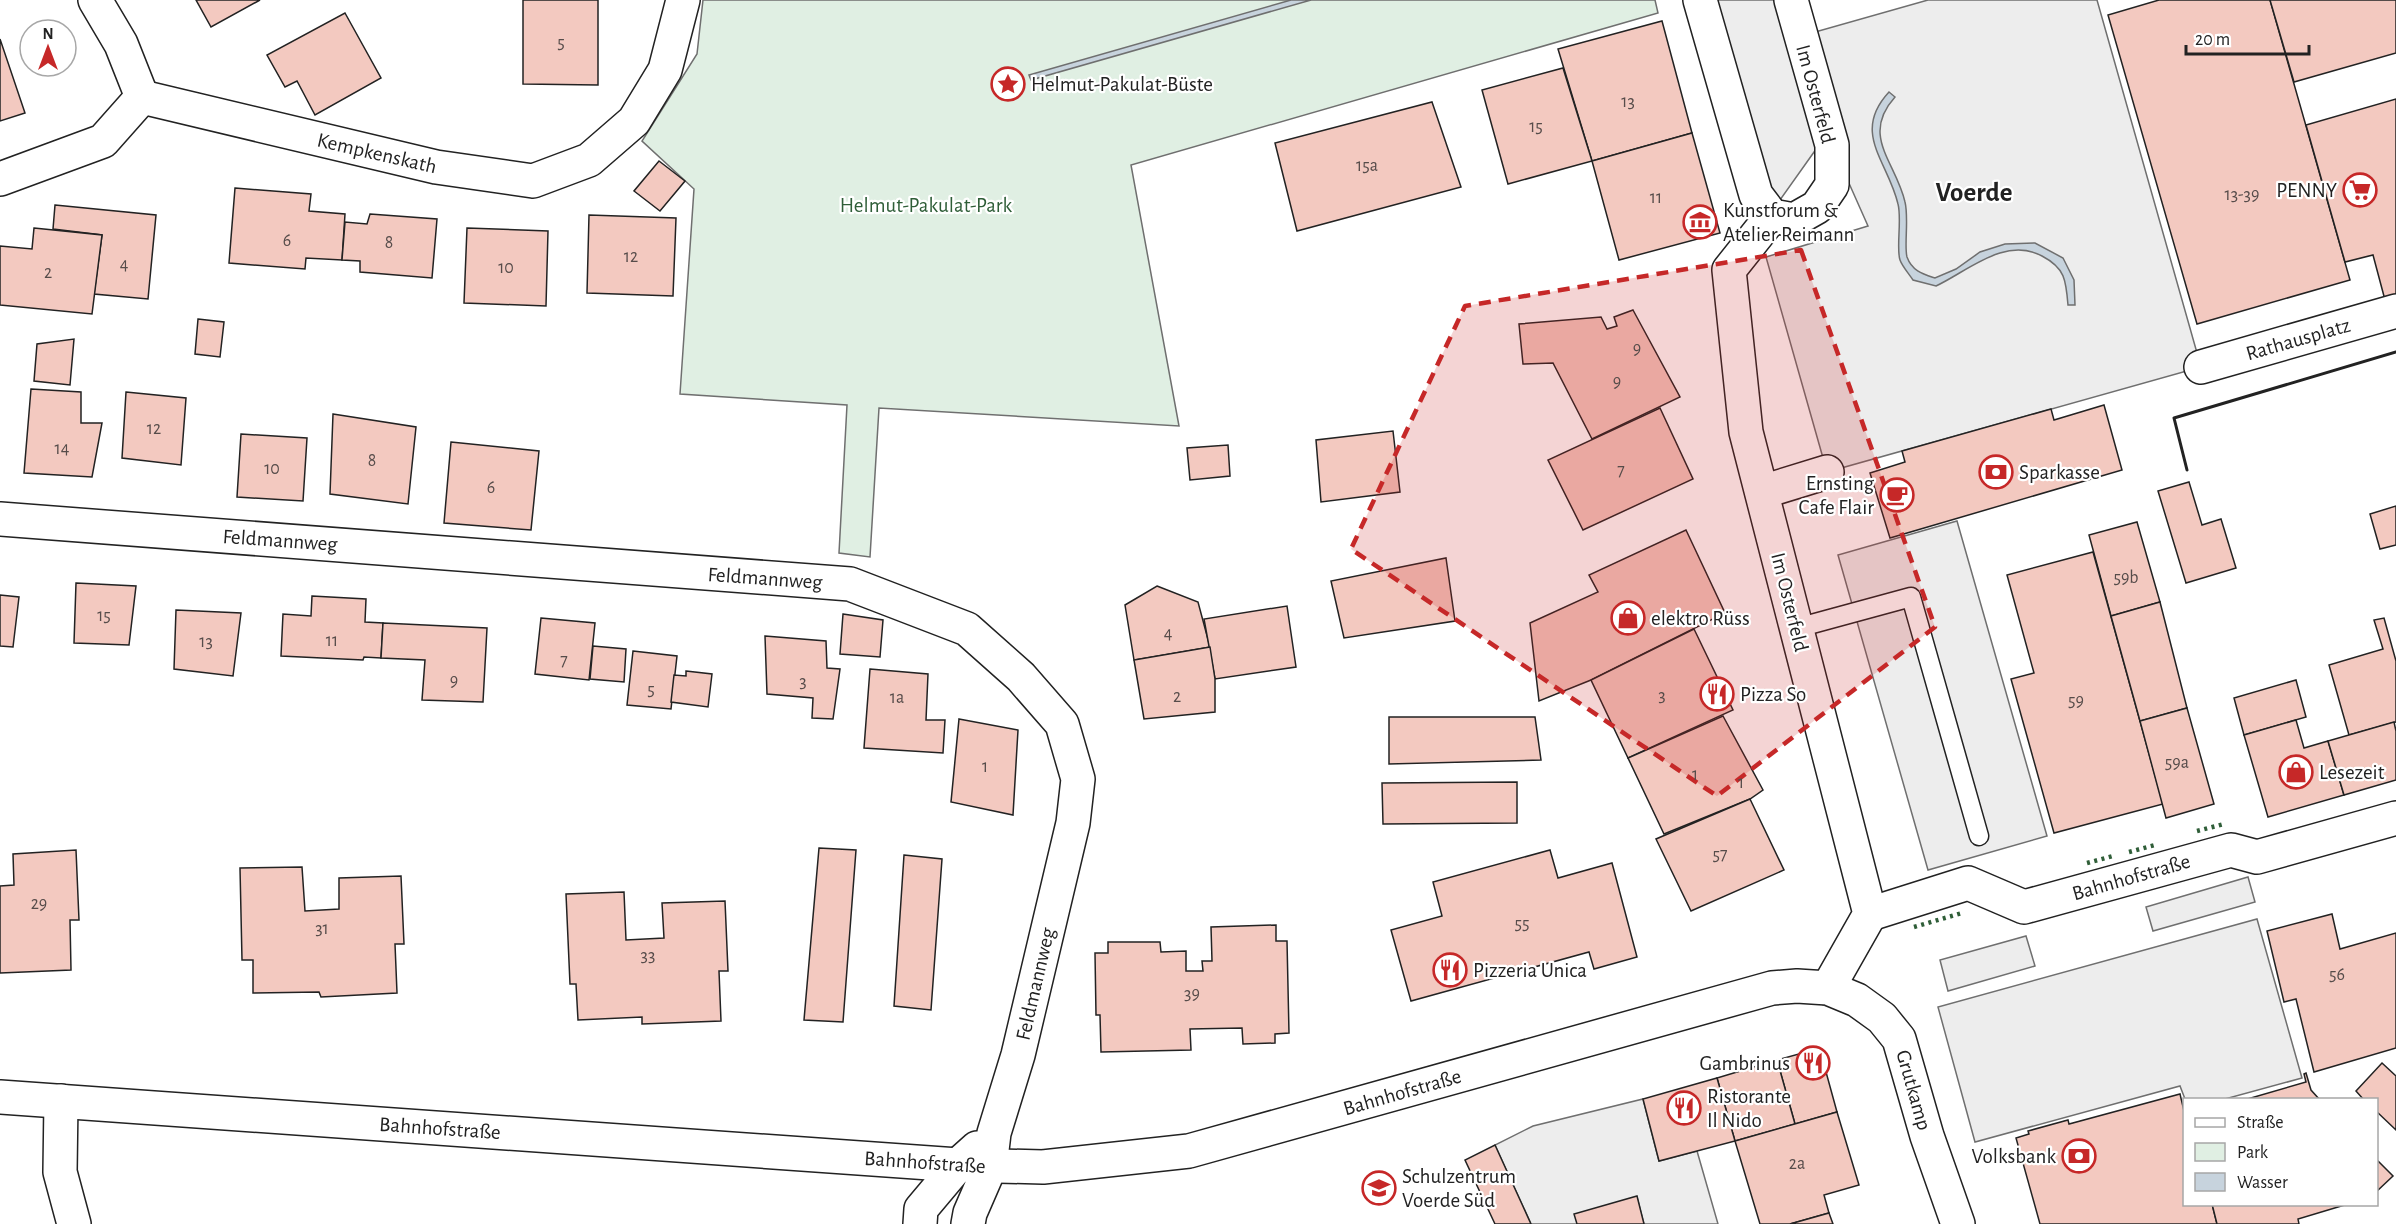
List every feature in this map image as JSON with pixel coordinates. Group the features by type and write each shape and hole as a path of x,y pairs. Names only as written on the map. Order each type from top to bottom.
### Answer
{"street":[{"path":"0,179 103,141 142,97 121,44 95,0"},
{"name":"Kempkenskath","path":"142,97 436,168 533,181 590,160 634,121 665,70 682,0"},
{"path":"1700,0 1756,195 1772,216"},
{"name":"Im Osterfeld","path":"1791,0 1832,146 1832,185 1817,207 1794,220 1772,216 1730,270 1746,432 1870,914"},
{"name":"Rathausplatz","path":"2201,367 2396,311"},
{"path":"1762,492 1827,472"},
{"name":"Feldmannweg","path":"0,519 850,584 967,629 1021,677 1062,724 1078,779 1073,823 1018,1055 994,1133 974,1166 968,1224"},
{"name":"Bahnhofstraße","path":"1870,914 1968,883 2024,907 2231,850 2258,857 2396,818"},
{"path":"1828,988 1870,914"},
{"name":"Bahnhofstraße","path":"0,1097 974,1166 1043,1167 1190,1151 1772,988 1797,986 1828,988"},
{"name":"Grutkamp","path":"1828,988 1857,1000 1874,1012 1899,1039 1927,1136 1958,1224"},
{"path":"61,1101 60,1172 74,1224"},
{"path":"920,1224 921,1209 974,1166"}],"lane":[{"path":"1797,628 1911,597 1979,836"}],"highlighted area":[{"path":"1801,250 1935,627 1717,796 1351,549 1465,306"}],"green space":[{"name":"Helmut-Pakulat-Park","path":"703,0 1655,0 1658,13 1131,165 1179,426 879,408 870,557 839,553 847,405 680,394 694,189 642,141 697,54"}],"shaded area":[{"path":"1710,0 1777,0 1819,145 1780,200 1759,185"},
{"path":"1928,0 2097,0 2201,367 1827,472 1766,257 1868,226 1832,145 1801,36"},
{"path":"1957,521 2047,836 1928,870 1838,555"},
{"path":"2248,877 2255,902 2153,931 2146,907"},
{"path":"2257,919 2302,1078 2229,1098 2185,1098 2180,1086 1975,1142 1938,1007"},
{"path":"2026,936 2035,966 1948,991 1940,960"},
{"path":"1643,1099 1659,1161 1697,1151 1718,1224 1644,1224 1637,1197 1577,1224 1531,1224 1495,1145 1533,1126"}],"water":[{"path":"1291,0 1311,0 1031,80 1029,75"},
{"path":"1889,92 1895,97 1885,111 1880,137 1905,202 1906,252 1912,266 1935,278 1956,269 1980,252 2005,244 2035,243 2063,258 2074,280 2075,305 2068,305 2065,282 2060,270 2042,256 2028,251 2014,250 1987,258 1936,286 1913,280 1900,260 1898,204 1873,134 1873,121 1878,107"}],"building":[{"path":"196,0 260,0 211,27"},
{"path":"523,0 598,0 598,85 523,84"},
{"path":"2159,0 2270,0 2350,280 2197,324 2108,15"},
{"path":"2270,0 2396,0 2396,53 2294,82"},
{"path":"345,13 381,78 315,115 297,81 285,87 267,55"},
{"path":"1662,21 1692,133 1592,161 1558,49"},
{"path":"0,39 25,113 0,121"},
{"path":"1563,68 1592,161 1508,184 1482,90"},
{"name":"PENNY","path":"2396,99 2396,297 2385,300 2373,255 2345,262 2306,125"},
{"path":"1432,102 1461,187 1297,231 1275,143"},
{"path":"1692,133 1720,233 1619,260 1592,161"},
{"path":"659,161 685,181 660,211 634,191"},
{"path":"235,188 311,194 309,211 345,214 342,260 306,258 305,269 229,263"},
{"path":"55,205 156,215 148,299 94,294 102,235 53,229"},
{"path":"370,214 437,219 432,278 360,272 360,261 342,260 345,222 367,224"},
{"path":"589,215 676,218 673,296 587,293"},
{"path":"34,228 102,235 92,314 0,305 0,246 32,249"},
{"path":"467,228 548,231 546,306 464,303"},
{"path":"1633,310 1680,397 1592,439 1553,363 1523,364 1519,324 1601,317 1607,329 1617,326 1614,317"},
{"path":"198,319 224,322 220,357 195,354"},
{"path":"74,339 70,385 34,381 37,344"},
{"path":"31,389 81,392 81,423 102,423 92,477 24,473"},
{"path":"126,392 186,398 181,465 122,458"},
{"name":"Sparkasse","path":"2104,405 2122,470 1890,538 1870,473 1905,462 1902,451 2051,409 2054,420"},
{"path":"1660,408 1693,479 1583,530 1548,460"},
{"path":"333,414 416,427 408,504 330,494"},
{"path":"1393,431 1400,492 1321,502 1316,440"},
{"path":"241,434 307,438 303,501 237,497"},
{"path":"451,442 539,451 531,530 444,523"},
{"path":"1228,445 1230,476 1190,480 1187,448"},
{"path":"2189,482 2202,525 2221,519 2236,568 2186,583 2158,491"},
{"path":"2396,506 2396,545 2380,549 2370,514"},
{"path":"2137,522 2160,602 2111,616 2089,535"},
{"name":"elektro Rüss","path":"1686,530 1725,613 1591,680 1539,701 1530,623 1598,592 1589,575"},
{"path":"2093,552 2163,804 2054,833 2011,679 2034,673 2007,575"},
{"path":"1446,558 1455,621 1344,638 1331,581"},
{"path":"76,583 136,586 129,645 74,643"},
{"path":"1157,586 1198,602 1210,647 1134,660 1125,605"},
{"path":"0,595 19,597 13,647 0,646"},
{"path":"312,596 366,599 365,622 383,623 381,658 364,657 363,660 281,656 283,614 311,616"},
{"path":"2160,602 2187,708 2140,721 2111,616"},
{"path":"1287,606 1296,667 1215,679 1204,619"},
{"path":"176,610 241,613 233,676 174,669"},
{"path":"843,614 883,620 880,657 840,654"},
{"path":"541,618 595,623 589,680 535,674"},
{"path":"2384,618 2396,661 2396,722 2349,735 2329,665 2383,649 2374,620"},
{"path":"383,623 487,628 483,702 422,700 425,660 381,658"},
{"path":"1694,629 1733,710 1628,758 1591,680"},
{"path":"765,636 826,641 827,668 840,669 833,719 812,718 813,698 767,694"},
{"path":"593,646 626,649 624,682 590,679"},
{"path":"1210,647 1215,679 1215,712 1144,719 1134,660"},
{"path":"633,651 677,656 671,709 627,705"},
{"path":"870,669 928,674 926,720 945,720 943,753 864,748"},
{"path":"686,671 712,674 708,707 671,702 674,675 686,676"},
{"path":"2296,680 2306,717 2244,735 2234,698"},
{"path":"2187,708 2214,804 2166,818 2140,721"},
{"path":"1723,716 1763,790 1750,799 1664,834 1628,758"},
{"path":"1389,717 1535,717 1541,760 1389,764"},
{"path":"959,719 1018,730 1013,815 951,802"},
{"name":"Lesezeit","path":"2296,720 2304,748 2328,741 2344,795 2268,817 2244,735"},
{"path":"2394,722 2396,780 2344,795 2328,741"},
{"path":"1517,782 1517,823 1383,824 1382,783"},
{"path":"1750,799 1784,870 1691,911 1656,839"},
{"path":"819,848 856,850 843,1022 804,1020"},
{"path":"76,850 79,920 70,920 71,970 0,973 0,886 14,885 13,854"},
{"path":"1550,850 1558,878 1612,863 1637,957 1594,969 1589,952 1411,1001 1391,930 1442,916 1433,882"},
{"path":"904,855 942,859 931,1010 894,1006"},
{"path":"302,867 305,911 339,909 339,878 401,876 404,944 395,944 397,993 321,997 319,992 253,993 253,960 242,960 240,868"},
{"path":"624,892 626,940 664,938 662,903 725,901 728,971 719,971 721,1021 642,1024 642,1017 578,1020 576,984 570,984 566,894"},
{"path":"2332,914 2340,949 2396,933 2396,1048 2314,1072 2296,999 2284,1002 2267,931"},
{"path":"1276,925 1276,941 1287,941 1289,1033 1275,1034 1275,1043 1243,1044 1242,1028 1190,1029 1191,1050 1101,1052 1100,1015 1096,1015 1095,953 1108,953 1108,942 1160,942 1161,952 1186,951 1186,971 1203,971 1202,961 1212,961 1211,927"},
{"path":"1806,1052 1823,1061 1837,1112 1795,1124 1777,1060"},
{"path":"1777,1060 1795,1124 1735,1141 1717,1078"},
{"path":"2382,1063 2396,1076 2396,1130 2378,1113 2378,1098 2362,1098 2356,1091"},
{"path":"2306,1073 2311,1090 2318,1098 2251,1098 2306,1082 2304,1074"},
{"path":"1717,1078 1735,1141 1659,1161 1643,1099"},
{"path":"2180,1094 2183,1107 2183,1206 2212,1206 2217,1224 2040,1224 2016,1138 2029,1134 2028,1131 2068,1120 2069,1124"},
{"path":"1837,1112 1859,1185 1824,1195 1829,1213 1790,1224 1760,1224 1735,1141"},
{"path":"1495,1145 1531,1224 1495,1224 1465,1160"},
{"path":"2378,1161 2393,1176 2378,1190"},
{"path":"1637,1196 1644,1224 1577,1224 1574,1214"},
{"path":"2212,1206 2341,1206 2298,1219 2299,1224 2217,1224"},
{"path":"1829,1213 1833,1224 1790,1224"}],"hedge":[{"path":"2197,831 2224,824"},
{"path":"2129,852 2155,845"},
{"path":"2087,863 2113,856"},
{"path":"1914,927 1962,913"}],"wall":[{"path":"2187,470 2174,418 2396,352"}],"place":[{"name":"Helmut-Pakulat-Büste","path":"1008,84"},
{"name":"PENNY","path":"2360,190"},
{"name":"Kunstforum & Atelier Reimann","path":"1700,222"},
{"name":"Sparkasse","path":"1996,472"},
{"name":"Ernsting Cafe Flair","path":"1897,495"},
{"name":"elektro Rüss","path":"1628,618"},
{"name":"Pizza So","path":"1717,694"},
{"name":"Lesezeit","path":"2296,772"},
{"name":"Pizzeria Unica","path":"1450,970"},
{"name":"Gambrinus","path":"1813,1063"},
{"name":"Ristorante Il Nido","path":"1684,1108"},
{"name":"Volksbank","path":"2079,1156"},
{"name":"Schulzentrum Voerde Süd","path":"1379,1188"}],"district":[{"name":"Voerde","path":"1974,192"}]}
